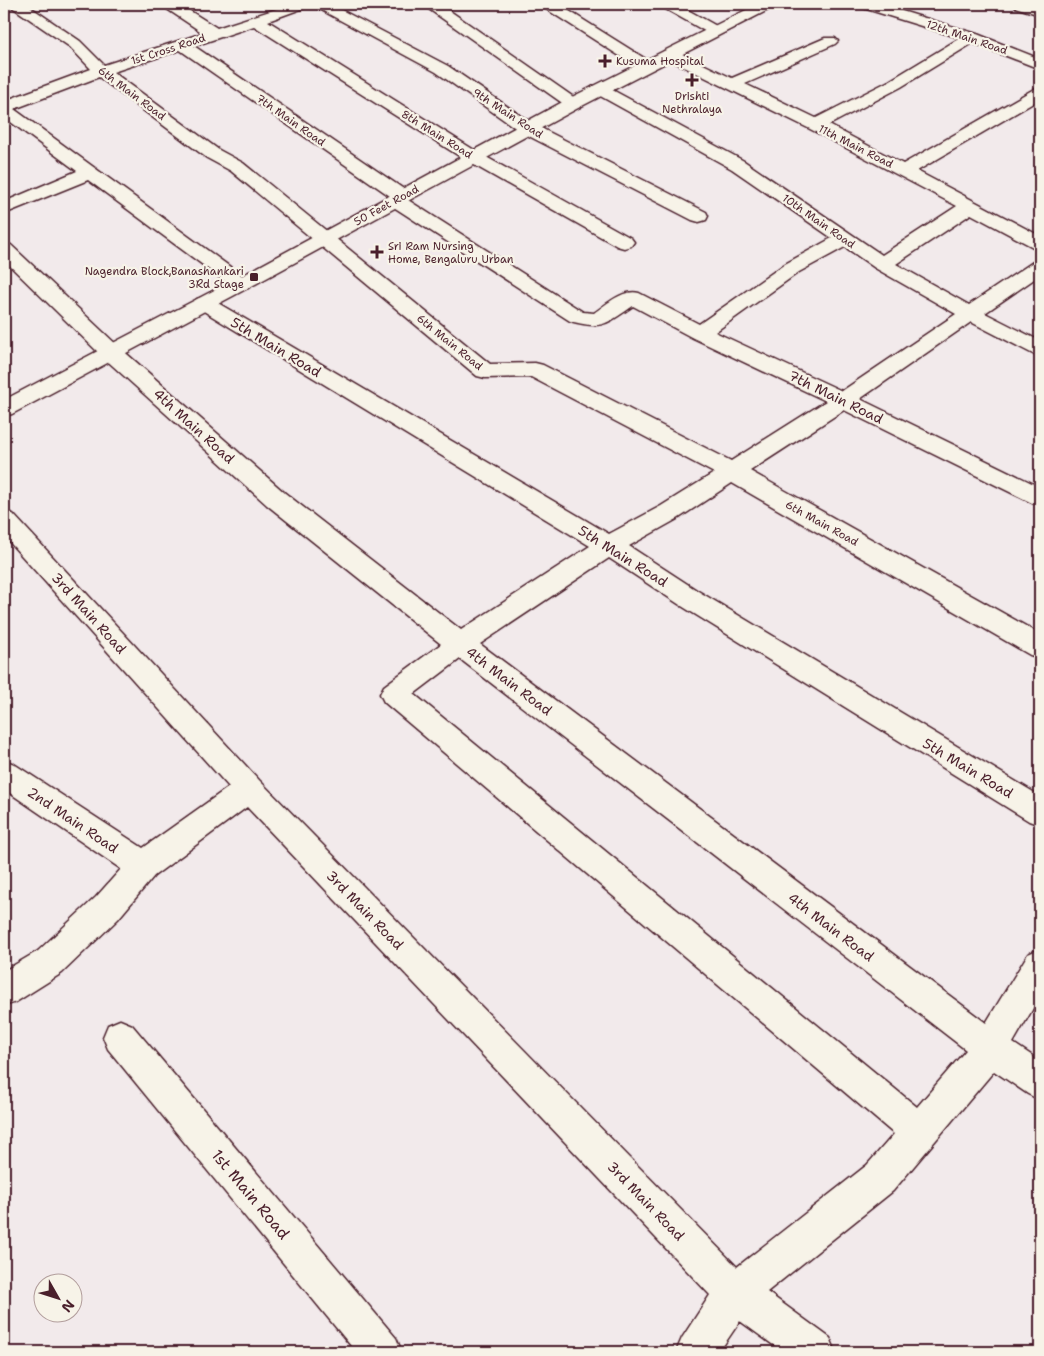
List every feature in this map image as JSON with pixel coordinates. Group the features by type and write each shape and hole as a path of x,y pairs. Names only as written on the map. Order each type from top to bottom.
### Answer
{"street":[{"name":"6th Main Road","path":"16,4 75,44 101,71 213,154 236,167 485,371 535,370 732,472 1040,647"},
{"path":"170,4 214,33"},
{"name":"1st Cross Road","path":"4,108 101,71 306,4"},
{"name":"9th Main Road","path":"319,4 442,69 527,128 699,216"},
{"path":"431,4 574,103"},
{"path":"548,4 646,66"},
{"path":"667,4 715,31"},
{"name":"50 Feet Road","path":"4,409 204,304 599,89 769,4"},
{"name":"12th Main Road","path":"865,4 972,37 1040,64"},
{"path":"1020,4 1040,11"},
{"name":"8th Main Road","path":"255,20 473,157 624,242"},
{"path":"816,125 895,84 972,37"},
{"path":"732,84 830,41"},
{"name":"7th Main Road","path":"181,44 398,198 577,317 598,320 632,297 700,333 844,400 1040,497"},
{"name":"11th Main Road","path":"670,54 816,125 1040,244"},
{"name":"10th Main Road","path":"599,89 738,165 882,264 971,314 1040,349"},
{"path":"904,171 1040,92"},
{"path":"4,108 241,284"},
{"path":"4,209 90,173"},
{"path":"882,264 970,206"},
{"path":"700,333 792,268 845,239"},
{"name":"4th Main Road","path":"4,249 111,352 276,499 460,644 991,1048 1040,1082"},
{"path":"920,1132 394,694 460,644 609,546 670,512 844,400 1040,266"},
{"name":"5th Main Road","path":"204,304 609,546 688,598 1040,812"},
{"name":"3rd Main Road","path":"4,520 249,790 734,1293 816,1352"},
{"name":"2nd Main Road","path":"4,774 143,866"},
{"path":"4,990 50,962 106,908 143,866 249,790"},
{"path":"696,1352 734,1293 880,1178 991,1048 1040,965"},
{"name":"1st Main Road","path":"120,1037 382,1352"}],"place":[{"name":"Kusuma Hospital","path":"605,61"},
{"name":"Drishti Nethralaya","path":"692,80"},
{"name":"Sri Ram Nursing Home, Bengaluru Urban","path":"377,252"},
{"name":"Nagendra Block,Banashankari 3Rd Stage","path":"254,277"}]}
